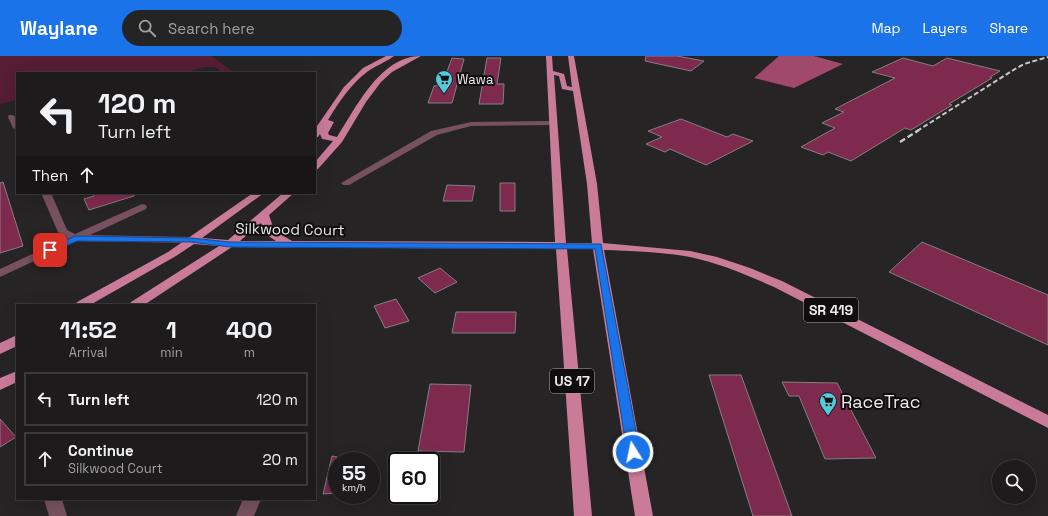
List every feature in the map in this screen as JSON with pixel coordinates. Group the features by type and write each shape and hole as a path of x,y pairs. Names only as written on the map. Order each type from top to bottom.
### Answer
{"main road":[{"path":"316,133 343,91 361,72 391,56"},
{"path":"316,166 339,140 369,91 380,77 394,67 418,56"},
{"name":"US 17","path":"549,56 561,247 582,516"},
{"path":"571,56 592,184 598,246 644,516"},
{"path":"550,72 562,75 564,88 577,89"},
{"path":"334,105 334,114 324,134 328,139 339,140"},
{"path":"83,304 152,266 258,194"},
{"path":"137,304 230,244 288,194"},
{"path":"264,215 267,229 272,236 291,245"},
{"name":"Silkwood Court","path":"191,240 230,244 561,247"},
{"name":"SR 419","path":"561,247 598,246 653,250 691,254 733,265 824,306 1048,422"},
{"path":"0,349 16,341"},
{"path":"0,385 16,377"}],"street":[{"path":"12,117 16,126"},
{"path":"346,183 434,134 451,128 472,124 553,123"},
{"path":"46,194 63,232 75,238"},
{"path":"0,273 142,207"},
{"name":"Silkwood Court","path":"75,238 191,240"},
{"path":"53,500 58,516"},
{"path":"245,516 252,500"}],"shaded area":[{"path":"0,56 211,56 234,72 222,72 215,67 204,67 188,72 16,72 16,100 0,104"},
{"path":"779,56 814,56 843,64 794,88 754,78"}],"building":[{"path":"646,56 677,56 704,61 691,71 645,61"},
{"path":"452,58 464,59 452,103 428,103 434,86 442,85"},
{"path":"487,58 501,58 497,84 504,84 503,104 479,104"},
{"path":"903,58 933,66 947,58 1000,71 990,77 992,78 949,104 952,105 911,130 905,128 851,161 828,152 823,155 801,147 835,128 822,123 844,112 835,109 895,78 872,72"},
{"path":"681,119 727,137 733,134 753,141 706,165 670,149 665,152 646,144 662,137 648,131"},
{"path":"3,182 23,246 0,253 0,183"},
{"path":"500,183 515,183 515,211 500,211"},
{"path":"447,185 475,186 472,201 443,201"},
{"path":"93,194 134,194 134,196 89,210 84,199 94,196"},
{"path":"922,242 1048,295 1048,345 889,272"},
{"path":"440,268 457,282 435,293 418,278"},
{"path":"396,299 409,321 385,328 374,306"},
{"path":"456,312 516,312 515,333 452,333"},
{"path":"709,375 741,375 792,516 753,516"},
{"path":"782,382 837,383 876,458 825,459 799,396 789,396"},
{"path":"430,384 471,385 464,452 418,451"},
{"path":"0,419 16,437 0,447"},
{"path":"328,473 328,494 323,494"}],"railway":[{"path":"917,131 1015,69 1024,64 1048,57"},
{"path":"900,142 919,130"}],"place":[{"name":"Wawa","path":"444,94"},
{"name":"RaceTrac","path":"828,416"}],"route":[{"path":"50,250 75,238 191,240 230,244 561,247 598,246 633,452"}]}
